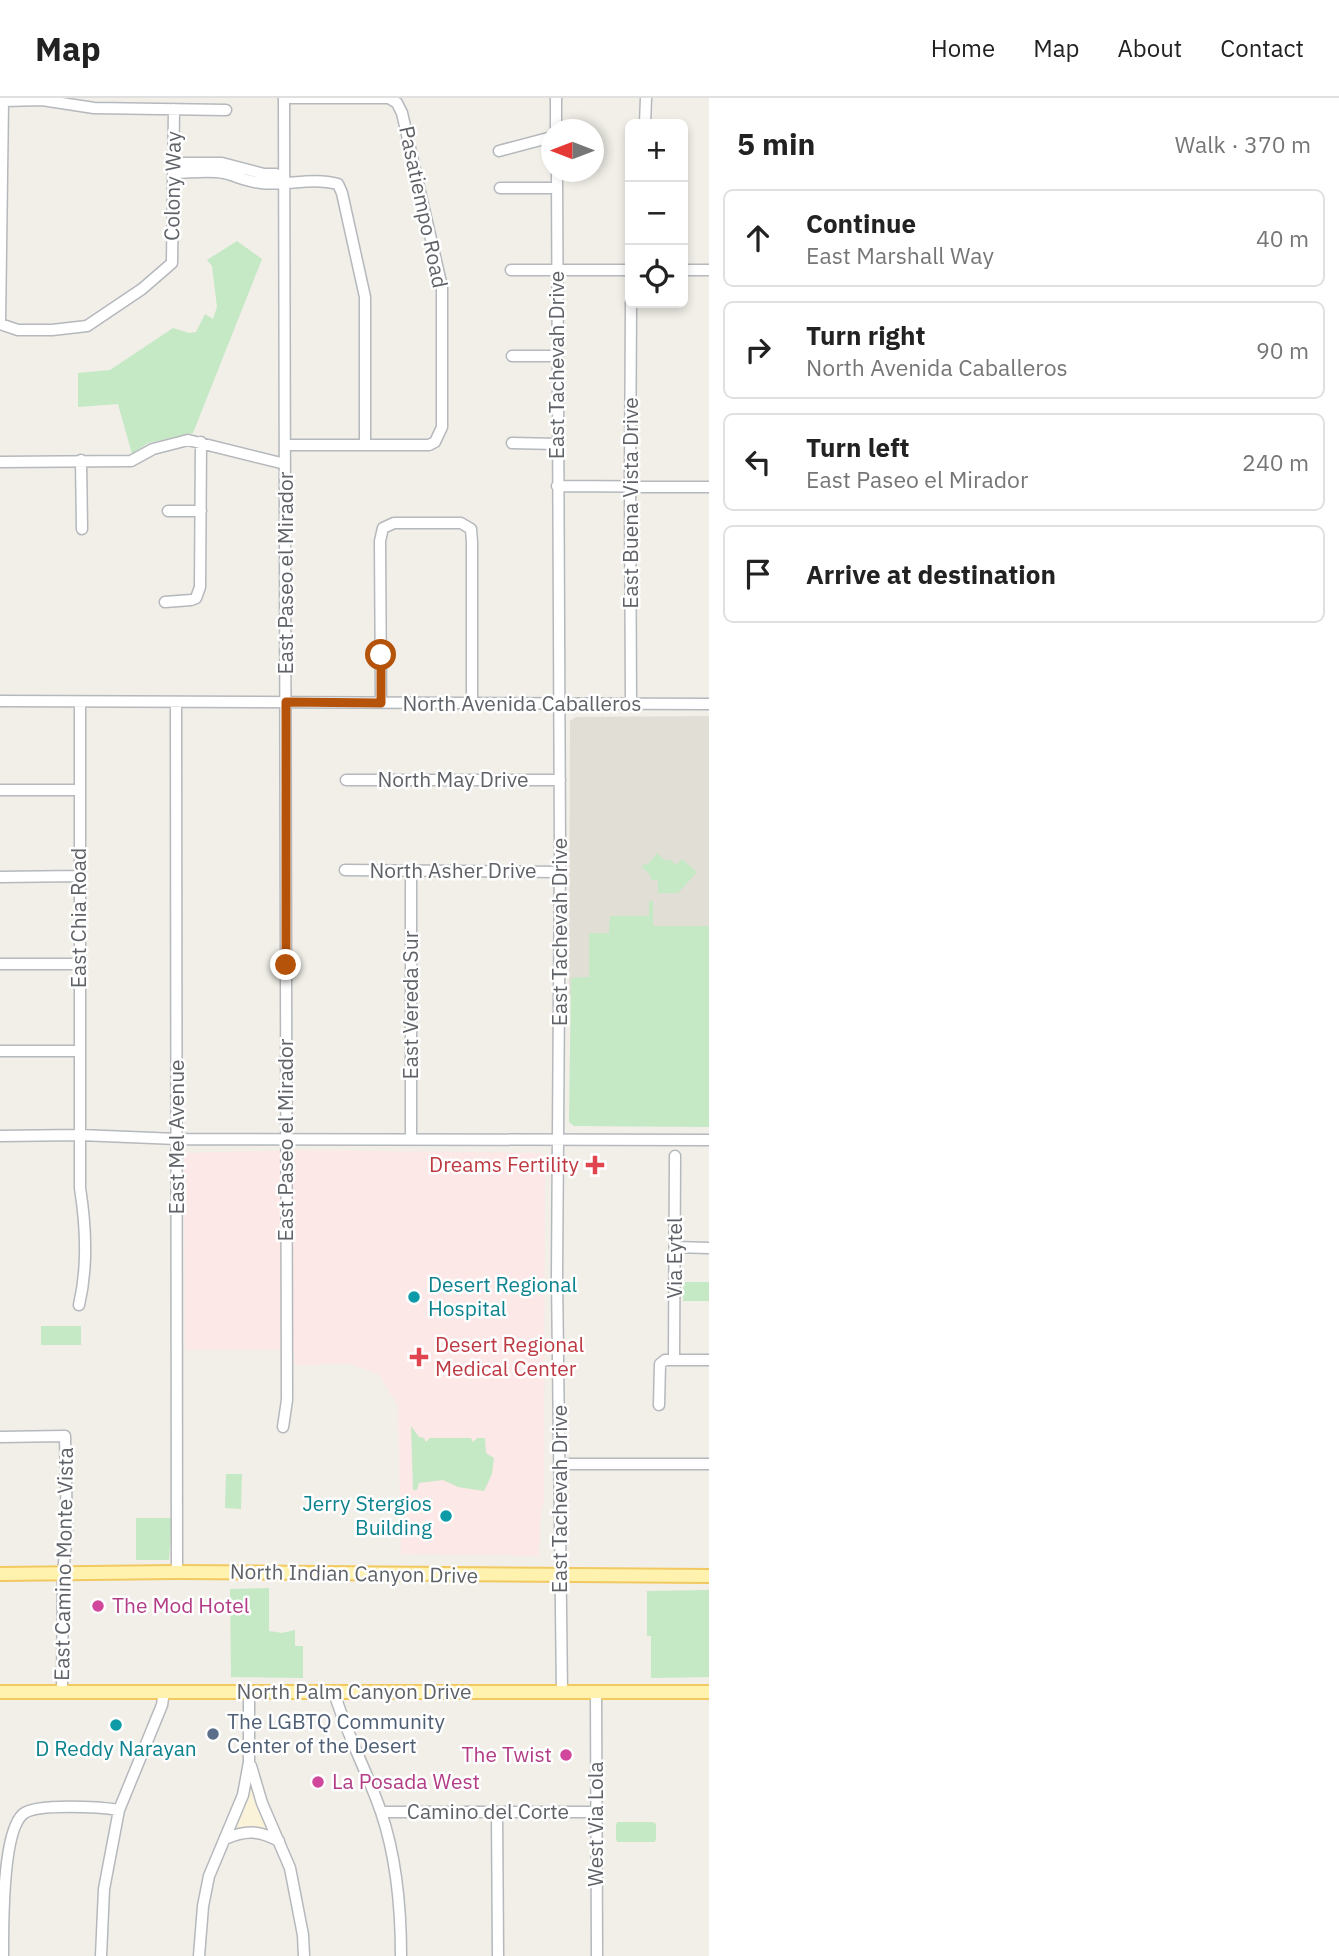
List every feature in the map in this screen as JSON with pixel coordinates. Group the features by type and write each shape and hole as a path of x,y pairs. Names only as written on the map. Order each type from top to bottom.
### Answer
{"main road":[{"name":"North Indian Canyon Drive","path":"0,1574 177,1572 709,1576"},
{"name":"North Palm Canyon Drive","path":"0,1692 709,1692"}],"street":[{"name":"East Paseo el Mirador","path":"283,1427 287,1400 284,98"},
{"name":"Pasatiempo Road","path":"284,98 389,98 397,103 402,113 438,265 443,301 440,434 435,442 429,445 285,444"},
{"path":"556,98 556,119"},
{"path":"645,119 646,98"},
{"path":"0,324 3,101 42,100 94,108 226,110"},
{"name":"Colony Way","path":"0,324 18,330 88,326 142,289 172,263 174,109"},
{"path":"499,151 541,140"},
{"path":"174,168 222,173 260,183 329,181 338,184 365,297 365,444"},
{"name":"East Tachevah Drive","path":"557,182 561,872 557,1327 561,1464 562,1693"},
{"path":"500,188 557,188"},
{"path":"511,270 625,270"},
{"path":"688,270 709,270"},
{"name":"East Buena Vista Drive","path":"631,308 631,704"},
{"path":"512,356 557,356"},
{"path":"0,462 131,461 153,449 188,440 285,464"},
{"path":"165,602 197,598 200,587 201,442"},
{"path":"512,443 557,443"},
{"path":"81,460 82,529"},
{"path":"558,486 709,487"},
{"path":"168,511 201,511"},
{"path":"381,703 380,541 383,528 394,523 461,523 471,529 472,541 472,704"},
{"name":"North Avenida Caballeros","path":"0,701 709,704"},
{"name":"East Chia Road","path":"79,1305 84,1284 79,1051 80,702"},
{"name":"East Mel Avenue","path":"176,702 177,1572"},
{"name":"North May Drive","path":"346,780 560,780"},
{"path":"0,790 79,790"},
{"name":"North Asher Drive","path":"345,870 561,872"},
{"name":"East Vereda Sur","path":"411,870 411,1139"},
{"path":"0,877 80,876"},
{"path":"0,964 79,964"},
{"path":"0,1051 79,1051"},
{"path":"0,1136 709,1140"},
{"name":"Via Eytel","path":"674,1360 675,1156"},
{"path":"676,1247 709,1248"},
{"path":"659,1405 660,1364 665,1360 709,1360"},
{"name":"East Camino Monte Vista","path":"0,1437 65,1436 67,1532 62,1574 62,1692"},
{"path":"561,1464 709,1464"},
{"path":"101,1956 104,1889 119,1810 162,1705 164,1691"},
{"path":"199,1956 199,1934 209,1876 243,1795 250,1762 249,1692"},
{"path":"334,1692 381,1812 398,1887 401,1956"},
{"name":"West Via Lola","path":"596,1692 597,1956"},
{"path":"250,1762 262,1803 290,1868 299,1907 304,1956"},
{"path":"3,1956 2,1911 10,1841 15,1824 25,1812 39,1808 104,1807 119,1810"},
{"name":"Camino del Corte","path":"381,1812 596,1812"},
{"path":"496,1812 498,1956"},
{"path":"225,1839 251,1831 266,1834 279,1841"}],"shaded area":[{"path":"709,716 709,995 569,995 570,721 576,717"},
{"name":"Desert Regional Medical Center","path":"296,1150 542,1153 545,1159 544,1501 539,1556 401,1554 398,1406 379,1375 351,1364 295,1365 294,1350 185,1350 184,1155"}],"green space":[{"path":"237,241 262,259 193,433 148,443 132,454 118,404 78,407 78,373 110,370 173,328 189,333 196,332 205,314 213,319 217,307 212,266 207,260"},
{"path":"657,853 676,865 682,859 697,872 678,893 658,893 658,880 651,880 642,867"},
{"path":"649,901 653,901 653,926 709,926 709,1127 574,1126 569,1122 571,978 589,977 589,933 609,933 610,916 649,916"},
{"path":"683,1282 709,1282 709,1301 683,1301"},
{"path":"41,1326 81,1326 81,1345 41,1345"},
{"path":"411,1426 426,1442 430,1438 471,1438 473,1442 477,1438 485,1438 486,1453 494,1458 492,1474 484,1491 458,1487 443,1480 419,1483 417,1490 413,1490"},
{"path":"226,1474 242,1474 241,1509 225,1508"},
{"path":"136,1518 172,1518 169,1560 136,1560"},
{"path":"269,1588 269,1631 282,1633 295,1630 295,1646 303,1646 303,1678 231,1677 230,1589"},
{"path":"709,1590 709,1677 651,1678 647,1591"},
{"path":"618,1822 653,1822 656,1824 656,1840 618,1842"}],"sand":[{"path":"251,1785 267,1830 232,1832 249,1786"}],"place":[{"name":"Dreams Fertility","path":"595,1165"},
{"name":"Desert Regional Hospital","path":"414,1297"},
{"name":"Desert Regional Medical Center","path":"419,1357"},
{"name":"Jerry Stergios Building","path":"446,1516"},
{"name":"The Mod Hotel","path":"98,1606"},
{"name":"D Reddy Narayan","path":"116,1725"},
{"name":"The LGBTQ Community Center of the Desert","path":"213,1734"},
{"name":"The Twist","path":"566,1755"},
{"name":"La Posada West","path":"318,1782"}],"route":[{"path":"286,965 286,702 381,703 381,655"}]}
